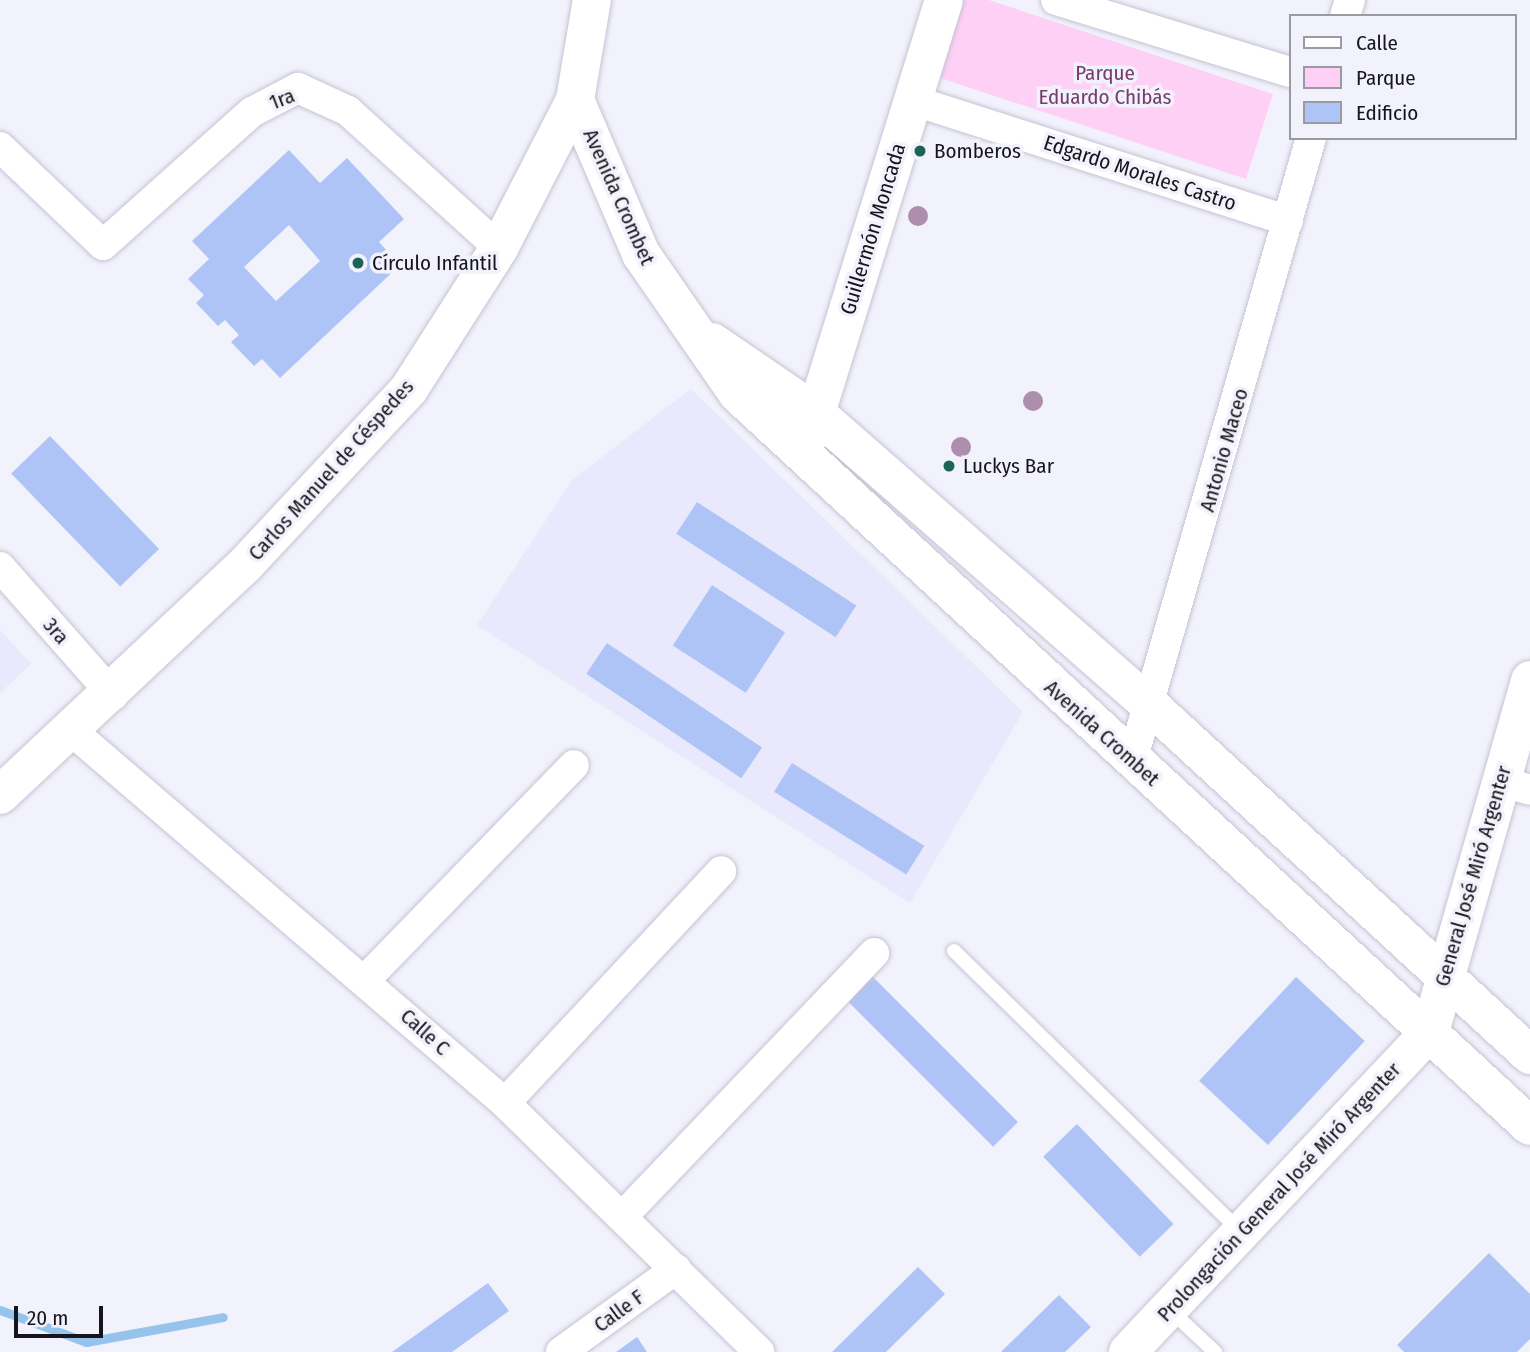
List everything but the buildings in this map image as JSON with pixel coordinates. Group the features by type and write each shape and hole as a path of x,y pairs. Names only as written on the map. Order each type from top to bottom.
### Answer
{"main road":[{"name":"Carlos Manuel de Céspedes","path":"0,795 113,695 409,389 499,248 575,100 593,0"},
{"name":"Guillermón Moncada","path":"802,459 944,0"},
{"name":"Avenida Crombet","path":"575,100 641,254 738,394 802,459 1530,1126"},
{"name":"Avenida Crombet","path":"690,327 816,413 1152,707 1444,979 1530,1055"},
{"name":"General José Miró Argenter","path":"1430,1032 1444,979 1515,785 1530,680"},
{"name":"Prolongación General José Miró Argenter","path":"1128,1352 1430,1032"}],"street":[{"path":"1056,0 1288,71"},
{"name":"1ra","path":"0,147 103,245 252,112 298,88 348,111 499,248"},
{"name":"Edgardo Morales Castro","path":"912,100 1288,221"},
{"name":"Antonio Maceo","path":"1132,761 1152,707 1310,140"},
{"name":"3ra","path":"0,567 113,695"},
{"name":"Calle C","path":"72,732 366,979 505,1104 677,1269 758,1352"},
{"path":"366,979 574,765"},
{"path":"505,1104 721,871"},
{"path":"622,1217 874,953"},
{"name":"Calle F","path":"561,1352 677,1269"}],"lane":[{"path":"954,951 1241,1232"},
{"path":"1169,1309 1215,1352"}],"shaded area":[{"path":"691,389 1023,712 910,903 477,625 573,479"},
{"path":"0,630 31,664 0,693"}],"green space":[{"name":"Parque Eduardo Chibás","path":"962,0 989,0 1273,94 1246,179 937,77"}],"waterway":[{"path":"0,1310 86,1342 223,1317"}],"place":[{"name":"Bomberos","path":"920,151"},
{"name":"Círculo Infantil","path":"358,263"},
{"name":"Luckys Bar","path":"949,466"}]}
